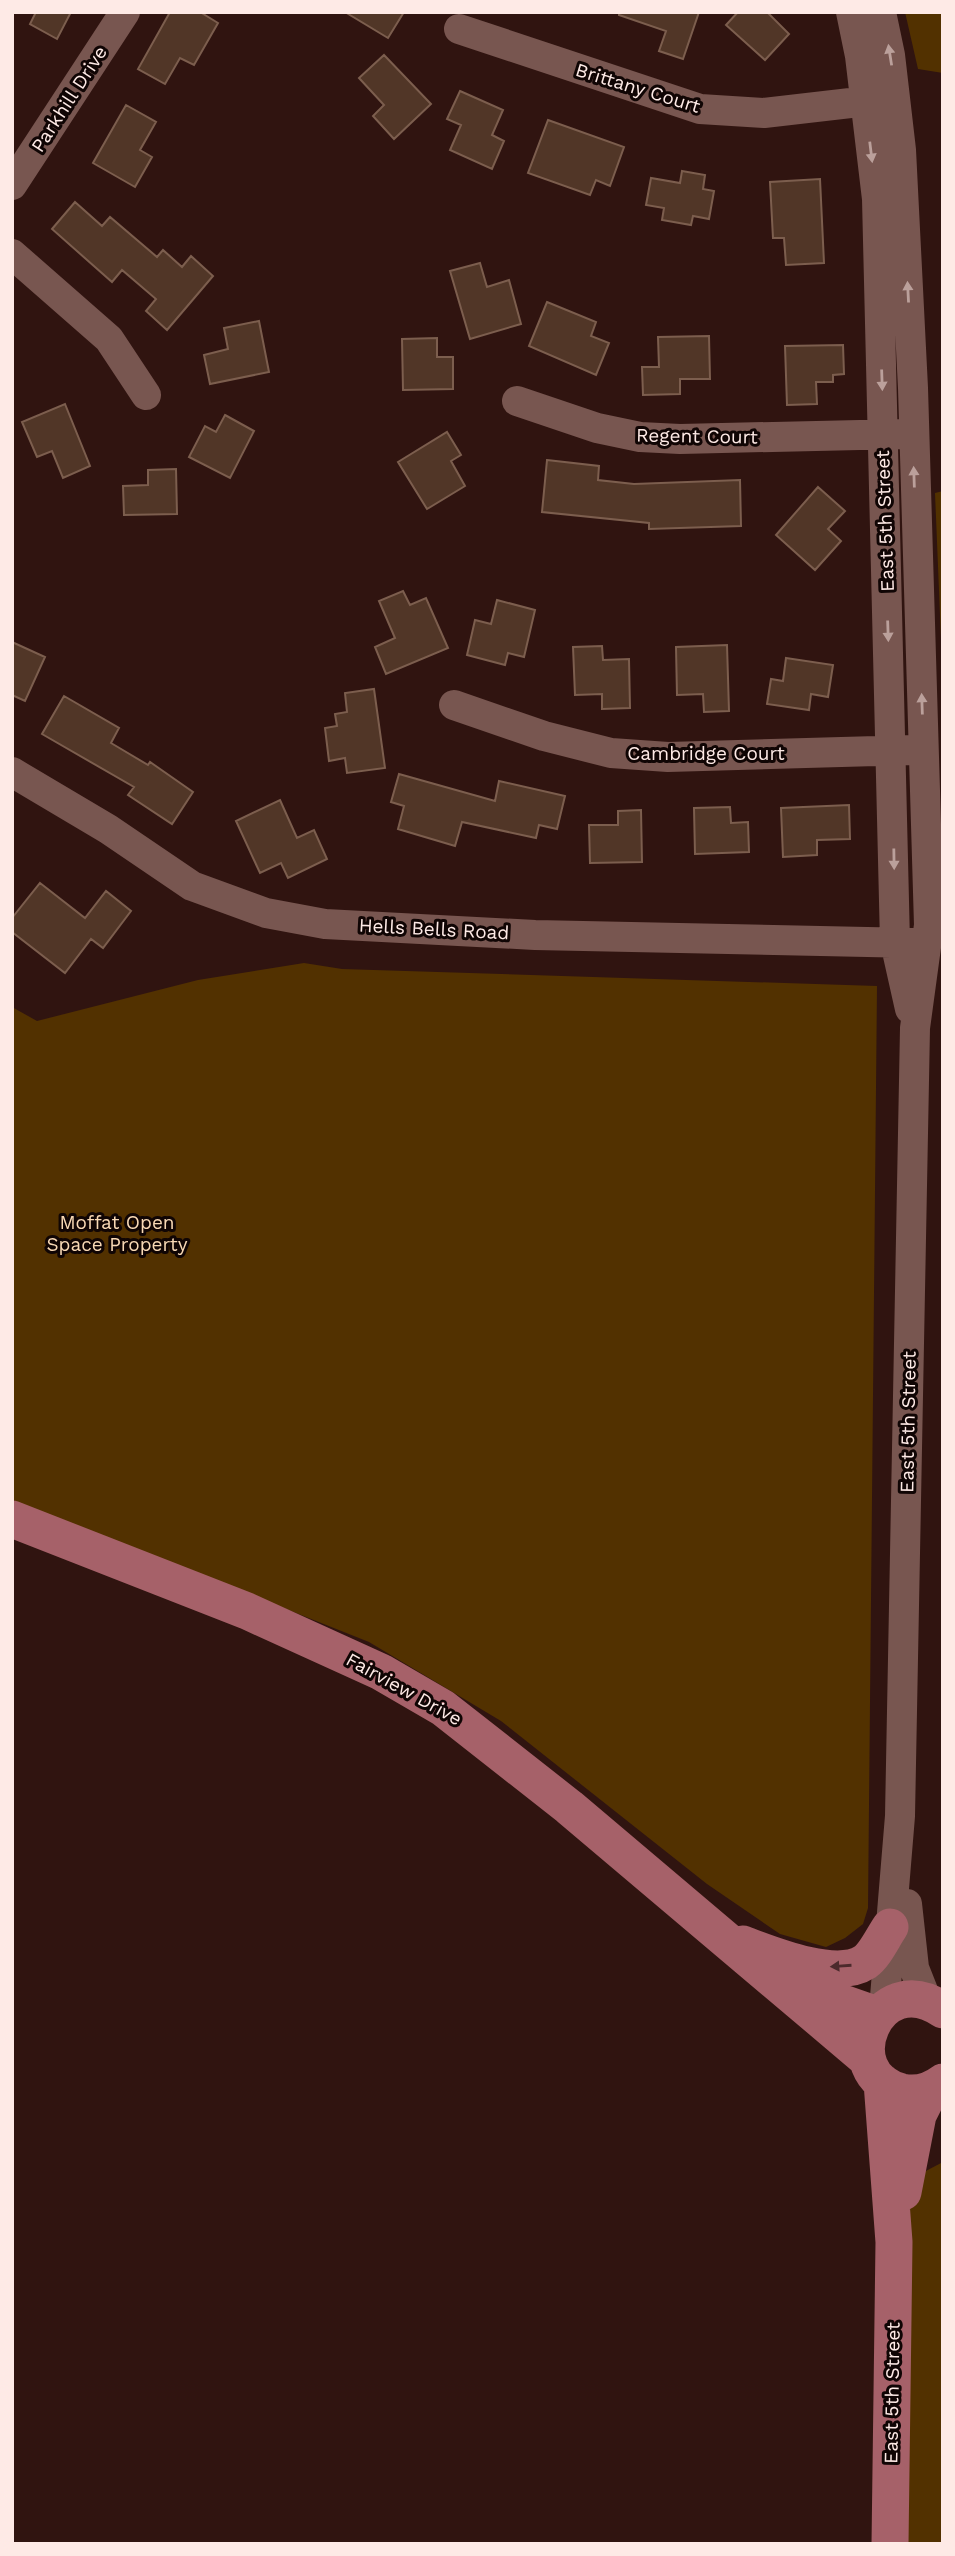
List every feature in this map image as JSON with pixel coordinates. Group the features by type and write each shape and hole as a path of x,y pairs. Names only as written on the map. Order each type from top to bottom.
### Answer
{"main road":[{"name":"Fairview Drive","path":"12,1519 247,1611 381,1672 443,1708 569,1807 875,2070"},
{"path":"728,1943 791,1962 843,1969 865,1962 890,1927"},
{"name":"Fairview Drive","path":"728,1943 837,2001 880,2012"},
{"path":"880,2012 900,2000 935,2006"},
{"name":"East 5th Street","path":"880,2012 866,2040 875,2070 894,2242 890,2544"},
{"path":"875,2070 906,2093 937,2086"},
{"name":"East 5th Street","path":"894,2242 918,2115 937,2086"},
{"path":"911,2149 943,2128"}],"street":[{"name":"Parkhill Drive","path":"12,185 125,12"},
{"name":"East 5th Street","path":"851,12 877,199 895,942 915,1028"},
{"name":"East 5th Street","path":"880,2012 900,1816 915,1028 934,944 929,925 901,150 881,12"},
{"name":"Brittany Court","path":"459,29 664,100 700,109 764,113 865,99 895,99"},
{"path":"12,254 109,339 146,395"},
{"name":"Regent Court","path":"517,401 597,428 640,437 680,439 913,434"},
{"name":"Cambridge Court","path":"454,705 544,736 611,753 668,757 923,750"},
{"name":"Hells Bells Road","path":"12,772 108,830 192,886 266,913 325,924 535,934 934,944"},
{"name":"East 5th Street","path":"900,1816 911,1953 935,2006"}],"green space":[{"path":"905,12 943,12 943,73 918,69"},
{"path":"943,491 943,688 935,493"},
{"name":"Moffat Open Space Property","path":"304,963 342,969 877,986 868,1908 863,1924 845,1938 826,1947 780,1934 707,1884 501,1721 369,1642 12,1500 12,1007 37,1021 198,980"},
{"path":"943,2162 943,2544 905,2544 910,2202 922,2173"}],"building":[{"path":"36,12 71,12 57,39 30,24"},
{"path":"170,12 200,12 218,23 194,65 180,58 165,84 138,69"},
{"path":"345,12 404,12 388,38"},
{"path":"619,12 699,12 683,59 659,51 666,31 619,15"},
{"path":"738,12 767,12 789,34 765,60 726,25"},
{"path":"384,55 431,104 394,139 373,116 384,105 359,78"},
{"path":"460,91 503,110 492,135 504,141 492,169 450,150 461,125 447,119"},
{"path":"126,105 156,122 140,150 152,157 135,187 93,163"},
{"path":"548,120 624,147 610,186 596,180 590,195 528,173"},
{"path":"682,171 705,175 703,189 714,191 709,219 693,216 691,225 662,220 664,208 646,205 651,178 680,183"},
{"path":"820,179 824,263 786,265 784,238 773,238 770,182"},
{"path":"75,202 102,226 110,217 157,257 163,250 182,267 191,256 213,276 167,330 146,311 156,299 122,270 112,282 52,229"},
{"path":"480,263 487,287 509,280 521,324 470,339 450,271"},
{"path":"547,302 596,322 591,336 609,343 596,375 529,346"},
{"path":"259,321 269,372 210,384 204,355 228,349 224,328"},
{"path":"709,336 710,379 680,379 680,394 643,395 642,367 659,367 658,337"},
{"path":"437,338 437,357 453,357 453,389 403,390 402,339"},
{"path":"843,345 844,374 833,375 833,382 816,382 817,404 787,405 785,346"},
{"path":"65,404 90,466 63,478 52,451 37,457 22,422"},
{"path":"225,415 254,431 230,478 189,457 205,426 216,432"},
{"path":"447,432 461,455 451,461 465,486 427,509 398,462"},
{"path":"547,460 599,466 598,480 634,484 740,480 741,526 649,529 649,523 542,512"},
{"path":"176,469 177,514 124,515 123,486 148,485 148,470"},
{"path":"818,487 845,511 828,529 841,541 815,570 776,535"},
{"path":"403,591 410,605 426,598 448,648 386,674 375,647 395,638 379,601"},
{"path":"497,600 535,610 524,657 508,653 505,665 467,655 475,620 491,624"},
{"path":"12,642 45,657 25,701 12,695"},
{"path":"727,645 729,711 704,712 703,694 677,695 676,647"},
{"path":"602,646 603,660 629,659 630,708 602,709 602,694 575,695 573,647"},
{"path":"786,658 833,665 828,697 811,694 809,710 767,704 771,679 783,681"},
{"path":"374,689 385,768 347,773 345,758 329,761 325,728 337,726 335,714 347,712 345,693"},
{"path":"64,696 119,728 111,743 148,765 150,762 193,792 172,824 128,795 134,787 42,734"},
{"path":"399,774 495,801 499,781 565,796 557,829 539,825 536,838 462,822 455,846 398,829 404,806 391,802"},
{"path":"280,800 297,838 314,830 327,859 288,878 281,863 260,873 236,821"},
{"path":"849,805 850,839 817,840 817,855 783,857 781,808"},
{"path":"730,807 731,823 748,822 749,852 695,854 694,808"},
{"path":"641,810 642,862 590,863 589,825 618,825 618,811"},
{"path":"40,883 85,918 106,891 131,911 103,948 91,939 65,973 12,932 12,918"}]}
